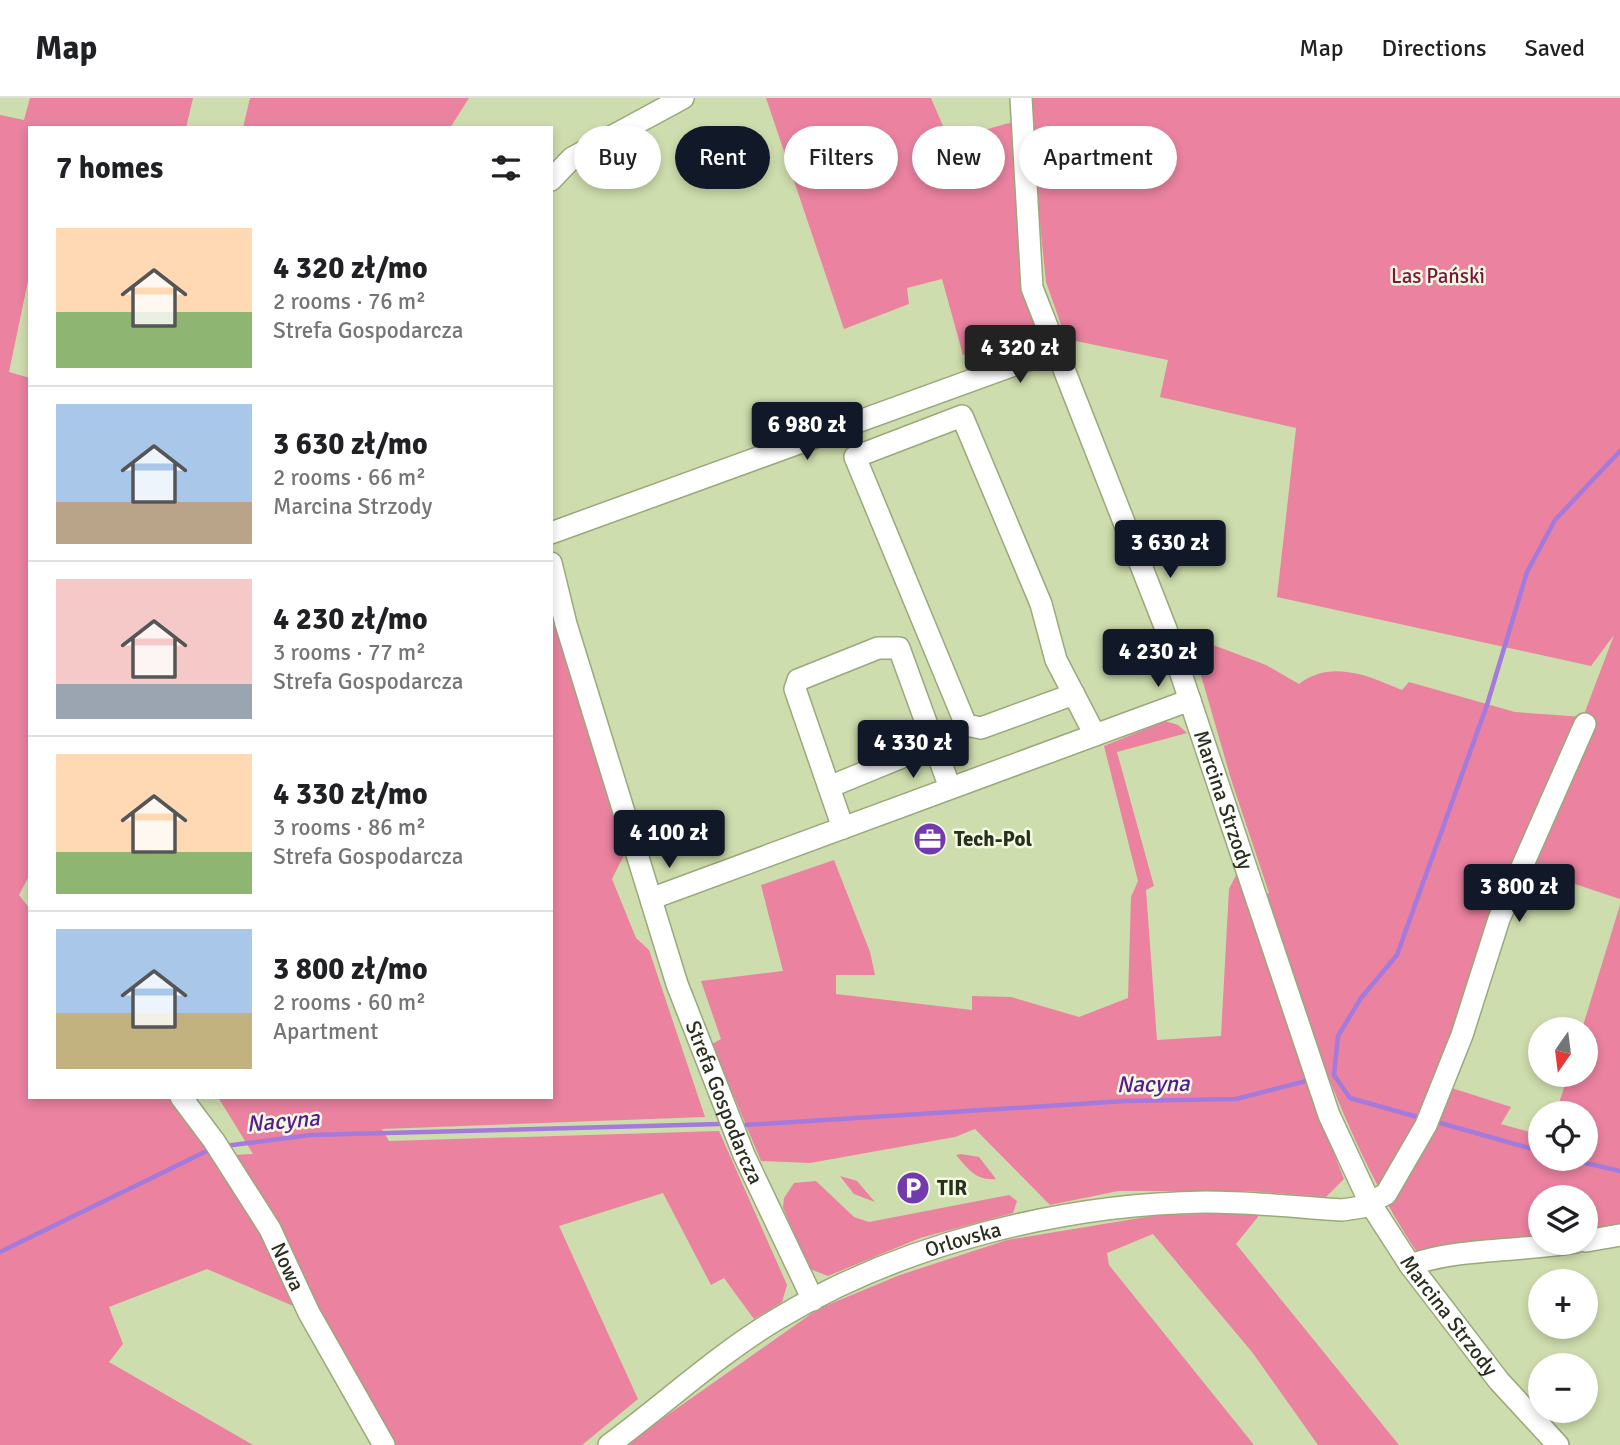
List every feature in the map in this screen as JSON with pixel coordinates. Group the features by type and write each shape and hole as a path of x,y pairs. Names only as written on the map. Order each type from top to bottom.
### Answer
{"street":[{"path":"553,178 572,158 683,98"},
{"name":"Marcina Strzody","path":"1021,98 1032,288 1150,585 1320,1091 1370,1203 1410,1265 1499,1381 1558,1445"},
{"path":"553,532 1058,349"},
{"path":"1074,694 981,728 972,729 966,725 855,457 962,416 1041,604 1056,660 1074,694 1095,735"},
{"name":"Strefa Gospodarcza","path":"553,571 566,624 653,898 677,984 744,1155 813,1300"},
{"path":"844,828 795,689 798,680 878,648 899,648 950,788"},
{"path":"653,898 1190,700"},
{"path":"1370,1203 1386,1194 1428,1120 1462,1035 1499,919 1586,724"},
{"path":"829,787 934,744"},
{"name":"Nowa","path":"182,1099 218,1147 270,1229 309,1313 384,1445"},
{"name":"Orlovska","path":"609,1445 668,1402 718,1359 780,1317 884,1266 941,1246 1061,1216 1165,1204 1248,1203 1342,1210 1370,1203"},
{"path":"1598,1239 1620,1235"},
{"path":"1410,1265 1434,1257 1528,1250"}],"green space":[{"path":"30,98 193,98 186,126 28,126 28,281 9,372 28,377 28,878 19,895 28,906 28,1099 173,1099 264,1229 298,1308 207,1269 109,1307 123,1344 109,1362 253,1445 0,1445 0,115 24,120"},
{"path":"250,98 469,98 451,126 243,126"},
{"path":"766,98 931,98 943,126 912,126 912,189 1005,189 1005,126 998,126 1016,121 1019,256 1025,294 1035,322 1034,331 963,355 942,279 907,288 909,304 844,329 797,189 898,189 898,126 784,126 784,151"},
{"name":"Las Pański","path":"1027,98 1620,98 1620,899 1524,867 1436,1083 1511,1107 1501,1124 1528,1132 1528,1171 1598,1171 1598,1101 1560,1101 1564,1087 1598,1087 1598,1017 1586,1017 1620,905 1620,1229 1598,1233 1598,1185 1528,1185 1528,1243 1419,1255 1370,1170 1312,1035 1262,896 1269,893 1231,779 1194,651 1208,643 1266,665 1299,684 1324,672 1350,672 1402,690 1409,682 1515,712 1583,717 1614,635 1591,666 1277,597 1296,428 1160,397 1168,360 1066,339 1046,282 1036,189 1177,189 1177,126 1030,126"},
{"path":"553,594 624,855 612,879 636,938 649,950 705,1117 382,1129 389,1141 719,1131 787,1285 782,1302 754,1319 724,1278 711,1285 663,1193 559,1226 638,1399 582,1445 395,1445 332,1341 233,1155 253,1154 219,1099 553,1099"},
{"path":"1165,721 1178,725 1187,733 1117,752 1154,886 1146,890 1157,1040 1221,1036 1229,889 1243,861 1318,1113 1344,1179 1326,1197 1248,1191 1118,1191 1050,1205 975,1129 955,1137 810,1163 761,1161 712,1044 721,1039 701,981 783,971 761,885 834,860 870,952 875,975 836,975 836,994 972,1010 972,996 1011,997 1079,1017 1128,998 1131,897 1138,881 1104,746"},
{"path":"956,1155 979,1157 996,1179 983,1178 973,1173"},
{"path":"840,1176 857,1181 875,1202 854,1194"},
{"path":"816,1181 854,1217 869,1222 1009,1195 1017,1201 1013,1213 920,1238 828,1276 810,1269 783,1208 784,1198 794,1183"},
{"path":"1261,1213 1236,1244 1399,1445 1318,1445 1252,1352 1153,1234 1107,1253 1109,1265 1254,1445 625,1445 818,1309 900,1275 1007,1240 1158,1215"}],"waterway":[{"path":"1334,1075 1338,1036 1361,998 1397,955 1487,705 1527,572 1555,520 1620,451"},
{"name":"Nacyna","path":"1334,1075 1350,1098 1421,1118"},
{"name":"Nacyna","path":"745,1125 1125,1101 1236,1099 1310,1080"},
{"name":"Nacyna","path":"1433,1121 1528,1148"},
{"name":"Nacyna","path":"225,1146 311,1135 720,1124"},
{"name":"Nacyna","path":"0,1252 213,1148"},
{"name":"Nacyna","path":"1598,1166 1620,1171"}],"place":[{"name":"Tech-Pol","path":"930,839"},
{"name":"TIR","path":"913,1188"}]}
